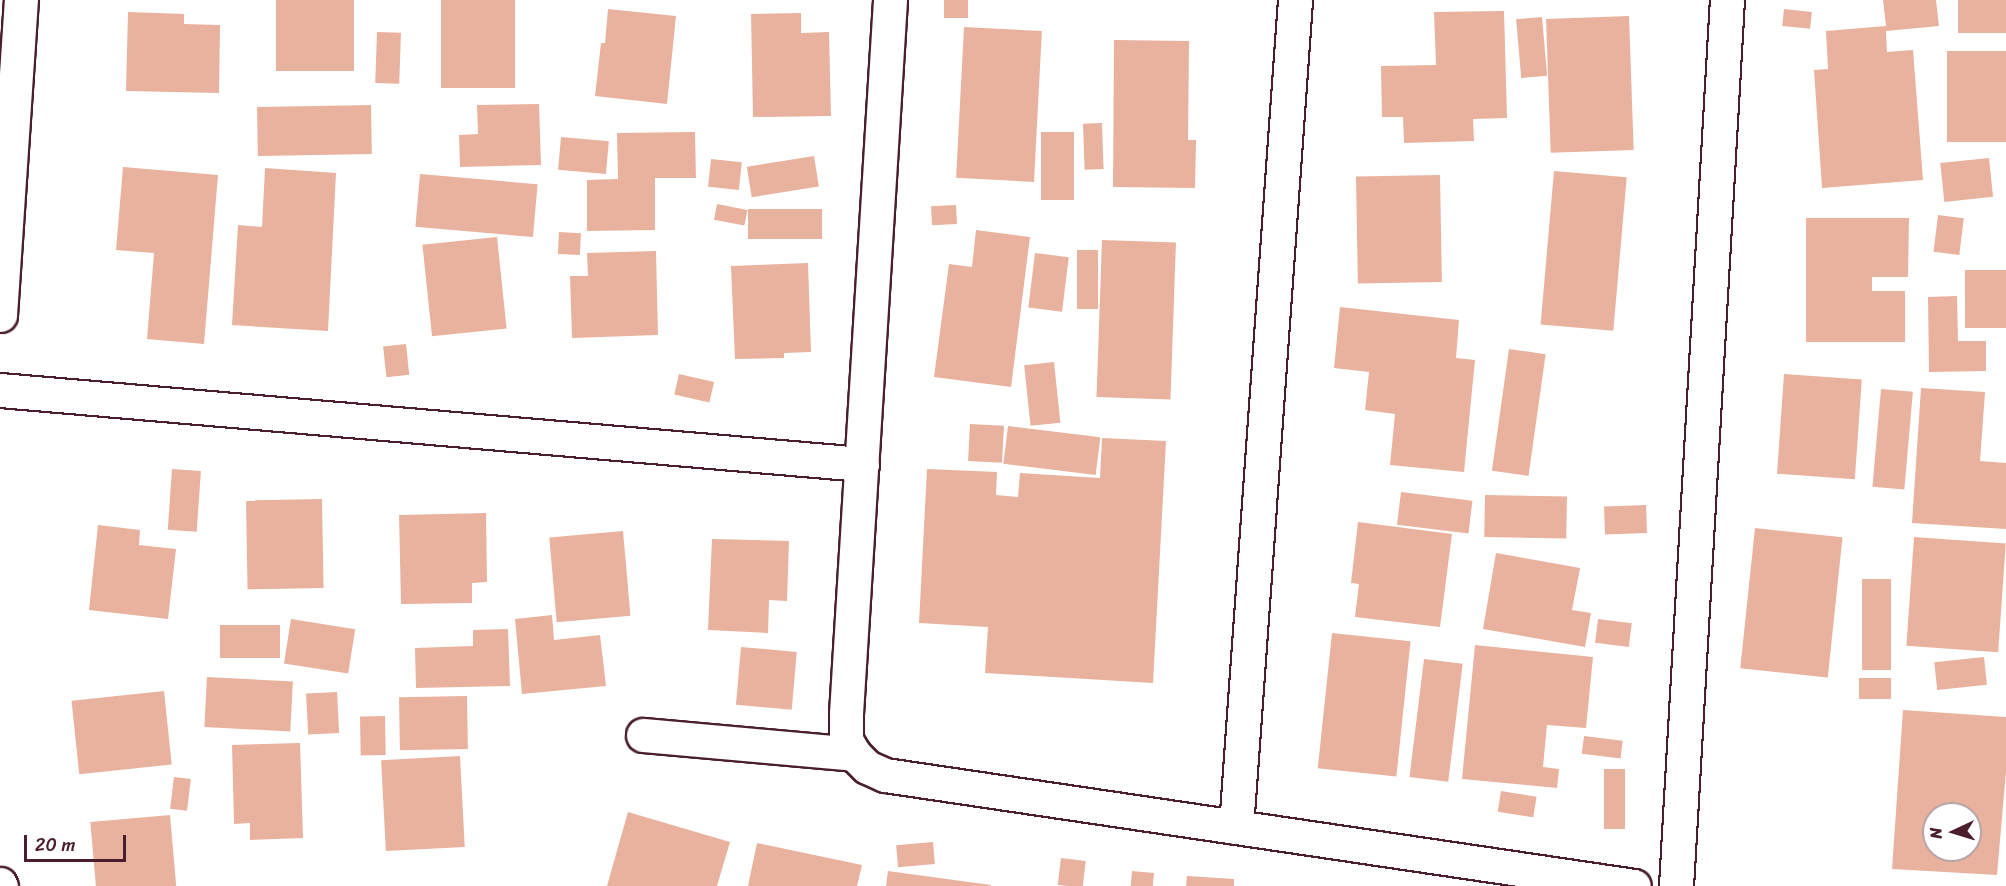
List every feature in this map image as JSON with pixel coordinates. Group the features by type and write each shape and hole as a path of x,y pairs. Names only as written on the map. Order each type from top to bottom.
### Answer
{"street":[{"path":"0,315 21,0"},
{"path":"890,0 846,714 846,740 854,754 867,767 885,775 1634,886"},
{"path":"1236,827 1294,0"},
{"path":"1676,886 1727,0"},
{"path":"0,390 862,464"},
{"path":"643,735 854,754"}],"building":[{"path":"276,0 354,0 354,71 276,71"},
{"path":"441,0 515,0 515,88 441,88"},
{"path":"944,0 968,0 968,18 944,18"},
{"path":"1883,0 1936,0 1939,26 1886,31 1887,52 1913,50 1923,180 1822,188 1814,70 1828,69 1826,31 1886,26"},
{"path":"1958,0 2006,0 2006,33 1958,33"},
{"path":"608,9 676,16 667,104 595,96 601,43 605,43"},
{"path":"1784,9 1812,12 1810,29 1782,26"},
{"path":"1504,11 1507,118 1473,119 1474,141 1404,143 1403,117 1382,117 1381,66 1436,65 1434,12"},
{"path":"128,12 184,14 184,24 220,25 219,93 126,91"},
{"path":"801,13 801,33 829,32 831,116 753,117 751,14"},
{"path":"1629,16 1634,150 1551,153 1546,19"},
{"path":"1542,17 1547,76 1521,78 1516,19"},
{"path":"964,27 1042,31 1034,182 956,178"},
{"path":"377,32 401,33 399,84 375,83"},
{"path":"1114,40 1189,41 1188,140 1196,140 1195,188 1113,187"},
{"path":"1947,51 2006,51 2006,142 1947,142"},
{"path":"539,104 541,165 460,167 459,135 478,134 477,105"},
{"path":"371,105 372,154 258,156 257,107"},
{"path":"1102,123 1104,169 1085,170 1083,124"},
{"path":"695,132 696,178 655,178 655,230 587,231 587,180 618,179 617,133"},
{"path":"1041,132 1074,132 1074,200 1041,200"},
{"path":"561,137 609,141 606,174 558,170"},
{"path":"814,156 819,187 752,197 747,167"},
{"path":"1989,158 1993,197 1944,202 1940,163"},
{"path":"711,159 742,162 739,190 708,187"},
{"path":"123,167 218,175 204,344 147,339 154,253 116,250"},
{"path":"265,168 336,173 328,331 232,325 238,225 262,227"},
{"path":"1554,171 1627,177 1613,331 1541,324"},
{"path":"420,174 538,184 533,237 415,227"},
{"path":"1440,175 1442,282 1358,283 1356,176"},
{"path":"717,204 747,210 744,226 714,220"},
{"path":"956,205 957,224 932,225 931,206"},
{"path":"748,209 822,209 822,239 748,239"},
{"path":"1938,215 1964,218 1959,255 1933,252"},
{"path":"1806,218 1909,218 1908,277 1872,277 1872,291 1905,291 1905,342 1806,342"},
{"path":"976,230 1030,237 1011,387 934,377 949,264 972,267"},
{"path":"559,232 581,233 580,255 558,254"},
{"path":"497,237 507,328 432,336 422,245"},
{"path":"1102,240 1176,243 1170,399 1097,397"},
{"path":"1077,250 1098,250 1098,309 1077,309"},
{"path":"656,251 658,335 572,338 570,276 588,276 587,253"},
{"path":"1035,253 1069,257 1062,312 1028,308"},
{"path":"808,263 811,352 784,353 784,358 735,359 731,266"},
{"path":"1965,270 2006,270 2006,328 1965,328"},
{"path":"1957,296 1958,341 1986,341 1986,371 1929,372 1928,297"},
{"path":"1340,307 1459,320 1456,358 1475,360 1464,472 1390,465 1395,414 1365,410 1369,372 1334,368"},
{"path":"406,344 409,375 386,377 383,346"},
{"path":"1509,349 1546,354 1529,476 1492,471"},
{"path":"1054,362 1060,423 1031,426 1024,365"},
{"path":"679,374 714,382 709,403 674,394"},
{"path":"1784,374 1862,379 1855,479 1777,474"},
{"path":"1921,388 1985,392 1980,461 2006,463 2006,529 1912,523"},
{"path":"1881,389 1913,392 1904,489 1872,487"},
{"path":"970,424 1004,426 1002,463 968,461"},
{"path":"1008,426 1100,437 1096,475 1003,464"},
{"path":"1102,438 1166,441 1153,683 985,673 988,627 919,623 927,469 997,472 996,495 1018,497 1020,473 1100,478"},
{"path":"172,469 201,471 197,532 168,530"},
{"path":"1401,492 1472,501 1468,534 1397,525"},
{"path":"1485,495 1567,496 1566,538 1484,537"},
{"path":"322,499 324,588 248,589 246,500"},
{"path":"1646,505 1647,533 1605,534 1604,506"},
{"path":"486,513 487,582 472,583 472,603 401,604 399,515"},
{"path":"1358,522 1452,534 1440,627 1355,617 1359,584 1351,583"},
{"path":"98,525 140,530 139,545 176,549 168,619 89,610"},
{"path":"1755,528 1843,537 1828,677 1740,668"},
{"path":"623,531 630,616 557,622 549,537"},
{"path":"1914,537 2006,543 1998,652 1906,646"},
{"path":"712,539 789,541 787,601 769,600 768,633 708,630"},
{"path":"1496,553 1580,568 1572,610 1591,613 1585,647 1483,629"},
{"path":"1862,579 1891,579 1891,670 1862,670"},
{"path":"552,615 554,640 600,635 606,686 522,694 515,619"},
{"path":"291,619 355,629 348,674 284,663"},
{"path":"1598,619 1632,623 1629,647 1595,643"},
{"path":"220,625 280,625 280,658 220,658"},
{"path":"508,629 510,686 416,688 415,648 473,646 473,630"},
{"path":"1332,633 1411,641 1396,777 1318,768"},
{"path":"1475,645 1593,657 1586,728 1547,725 1543,767 1559,769 1557,788 1462,779"},
{"path":"741,647 797,652 792,710 736,705"},
{"path":"1984,657 1987,685 1937,690 1934,662"},
{"path":"1424,659 1463,664 1448,782 1409,777"},
{"path":"207,677 293,682 290,731 204,727"},
{"path":"1859,678 1891,678 1891,699 1859,699"},
{"path":"164,691 172,765 79,774 72,701"},
{"path":"337,692 339,733 308,735 306,694"},
{"path":"467,696 468,749 400,750 399,697"},
{"path":"1903,710 2006,717 2006,771 1997,875 1892,869"},
{"path":"360,716 385,716 386,755 361,755"},
{"path":"1584,736 1623,741 1621,759 1582,754"},
{"path":"300,743 303,838 250,840 250,823 234,824 232,745"},
{"path":"460,756 465,847 386,851 381,760"},
{"path":"1604,769 1625,769 1625,829 1604,829"},
{"path":"174,777 191,779 187,811 170,809"},
{"path":"1501,791 1537,797 1533,817 1498,812"},
{"path":"628,812 730,842 717,886 607,886"},
{"path":"170,815 176,886 96,886 90,822"},
{"path":"933,842 935,864 898,867 896,845"},
{"path":"757,843 862,865 857,886 748,886"},
{"path":"1061,858 1086,861 1083,886 1058,885"},
{"path":"888,871 991,885 991,886 886,886"},
{"path":"1132,871 1154,873 1153,886 1131,886"},
{"path":"1187,876 1234,879 1234,886 1186,886"}]}
